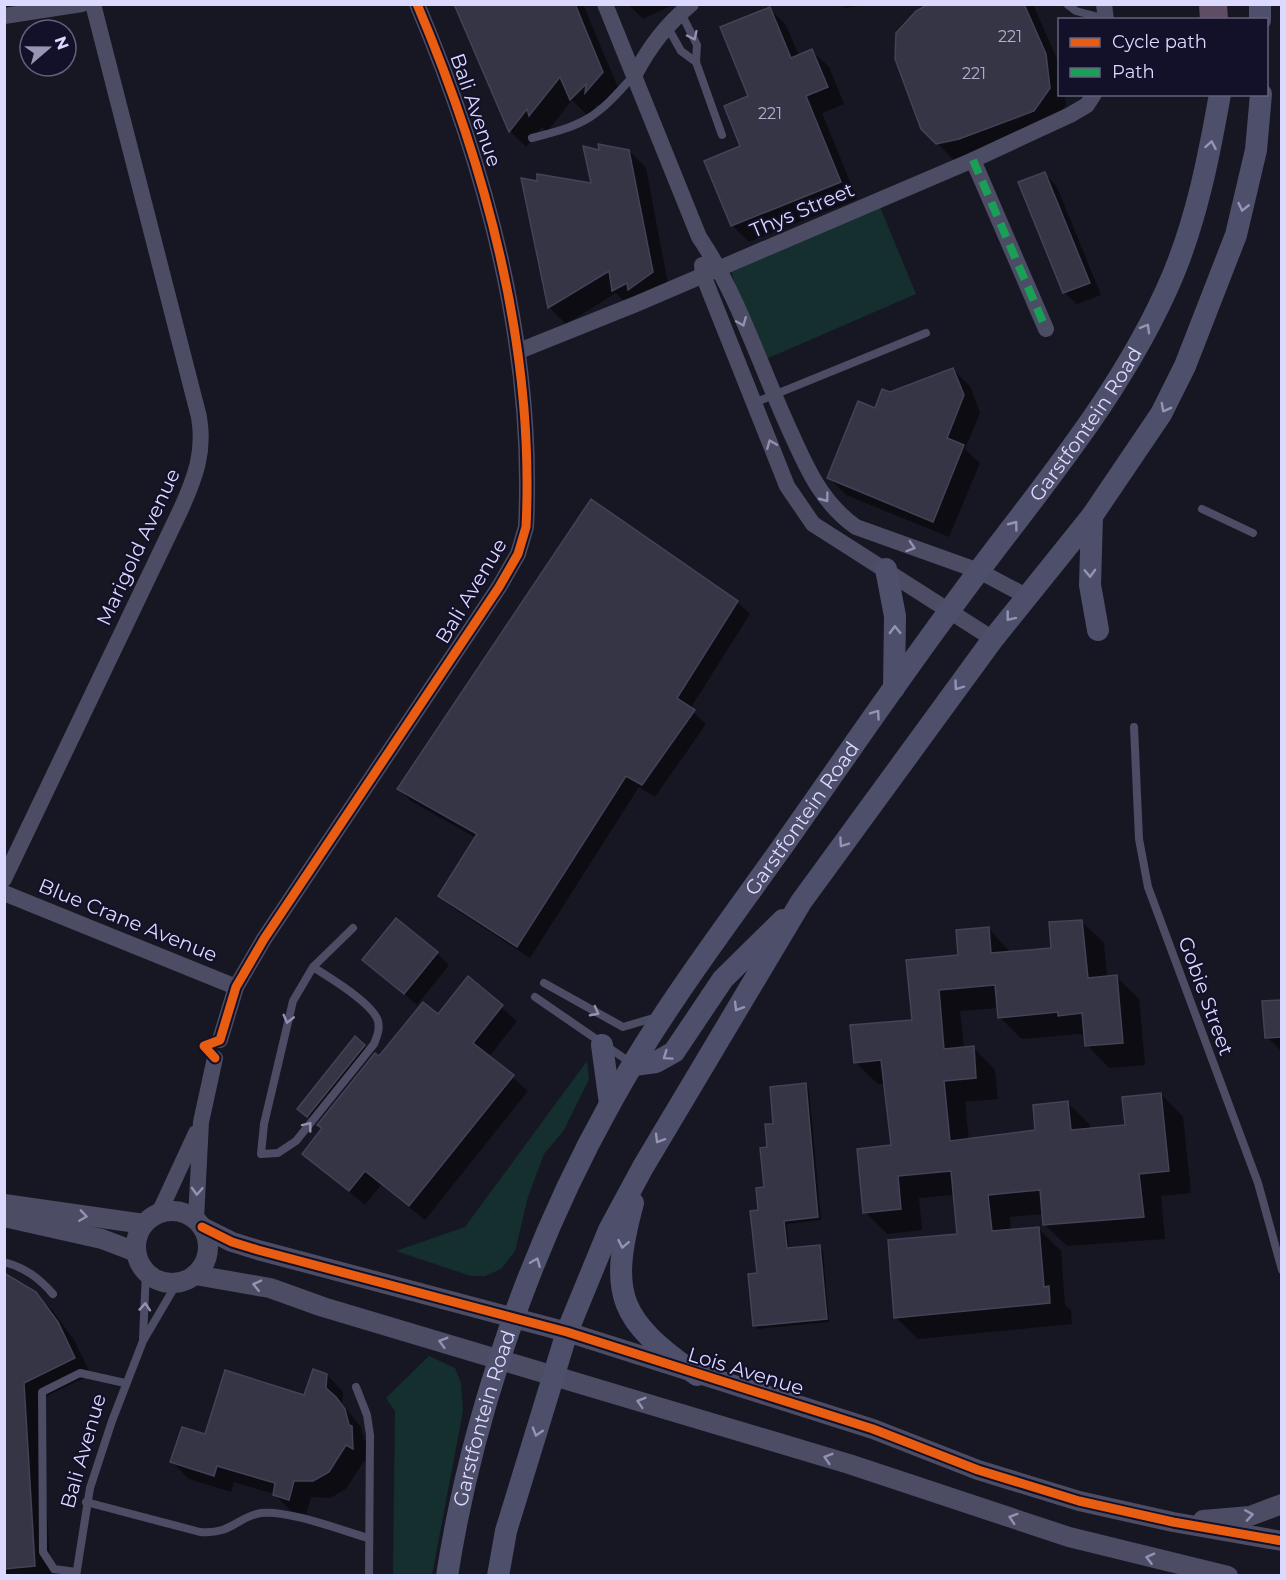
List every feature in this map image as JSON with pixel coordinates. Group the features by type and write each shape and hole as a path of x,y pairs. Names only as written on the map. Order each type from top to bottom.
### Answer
{"main road":[{"name":"Garstfontein Road","path":"447,1575 457,1510 499,1359 556,1215 610,1104 662,1014 948,611 1103,403 1172,278 1190,230 1205,174 1220,96"},
{"path":"498,1575 506,1531 567,1332 609,1230 643,1167 801,902 993,639 1092,516 1161,414 1185,366 1222,278 1236,235 1256,150 1261,96"},
{"path":"1092,516 1090,585 1098,630"},
{"path":"886,569 895,616 894,688"},
{"path":"634,1065 656,1062 674,1052 736,964 801,902"},
{"path":"602,1045 610,1104"},
{"path":"643,1167 622,1245 619,1271 625,1299 644,1334 697,1375"}],"street":[{"path":"4,16 82,4"},
{"name":"Marigold Avenue","path":"4,879 193,483 201,449 199,417 93,4"},
{"name":"Bali Avenue","path":"220,1040 236,987 264,939 499,587 518,554 526,527 519,351 483,184 444,68 417,4"},
{"path":"604,4 635,74 699,237 720,268 774,395 818,488 840,516 856,527 979,572 1026,596"},
{"path":"635,74 652,44 686,9"},
{"name":"Thys Street","path":"519,351 973,160 1070,115 1087,105 1093,96"},
{"path":"973,160 1046,329"},
{"path":"699,237 703,275 787,486 807,516 835,540 886,569 993,639"},
{"name":"Blue Crane Avenue","path":"4,893 236,987"},
{"path":"186,1279 207,1258 207,1237 199,1223 196,1142 214,1058"},
{"path":"196,1142 151,1218 139,1232 136,1252 146,1272 166,1282 186,1279 270,1288 323,1307 849,1464 1069,1537 1228,1575"},
{"path":"4,1204 136,1252"},
{"path":"4,1217 151,1218 178,1211 199,1223"},
{"name":"Lois Avenue","path":"199,1223 231,1242 567,1332 873,1429 1000,1478 1079,1501 1173,1522 1281,1541"},
{"path":"1173,1522 1250,1516 1281,1504"}],"lane":[{"path":"1067,4 1076,11 1099,18"},
{"path":"686,9 697,45 696,62 722,135"},
{"path":"667,26 681,51 696,62"},
{"path":"532,138 573,128 593,117 635,74"},
{"path":"754,403 926,333"},
{"path":"1202,509 1252,533"},
{"name":"Gobie Street","path":"1134,727 1138,839 1148,887 1258,1183 1281,1270"},
{"path":"313,966 371,1009 378,1021 379,1032 374,1044 296,1141 278,1153 261,1154 264,1124 293,1001 313,966 353,928"},
{"path":"544,983 623,1027 662,1014"},
{"path":"535,997 634,1065"},
{"path":"4,1262 19,1266 38,1277 53,1294"},
{"name":"Bali Avenue","path":"143,1341 146,1272"},
{"name":"Bali Avenue","path":"76,1574 86,1502 125,1383 143,1341 186,1279"},
{"path":"76,1574 54,1569 43,1552 42,1392 80,1373 125,1383"},
{"path":"356,1387 367,1415 370,1435 369,1575"},
{"path":"86,1502 201,1532 219,1532 250,1516 273,1513 369,1538"}],"green space":[{"path":"880,207 916,294 759,362 731,271"},
{"path":"587,1061 589,1079 564,1130 544,1154 528,1197 515,1251 501,1269 485,1276 471,1276 396,1251 465,1227"},
{"path":"429,1356 455,1368 461,1383 463,1411 432,1575 393,1575 395,1411 386,1398"}],"building":[{"path":"454,4 575,4 603,72 585,93 586,84 570,100 560,77 529,116 527,109 509,132"},
{"path":"929,4 1024,4 1046,54 1050,88 1034,111 959,139 936,144 921,129 895,59 896,33 916,11"},
{"path":"770,7 791,58 812,49 828,87 806,96 841,182 731,226 704,161 740,146 724,106 748,96 720,27"},
{"path":"598,144 629,150 653,272 628,290 627,283 612,291 609,271 548,308 521,178 537,181 537,174 591,183 583,146 599,150"},
{"path":"1045,172 1090,283 1063,293 1018,182"},
{"path":"953,368 964,395 947,438 964,445 933,522 827,478 858,401 875,408 882,389 890,392"},
{"path":"591,499 738,601 677,698 695,710 642,785 626,776 517,947 438,896 477,834 397,789"},
{"path":"396,918 438,952 404,994 362,960"},
{"path":"1082,920 1088,978 1117,975 1123,1043 1085,1046 1082,1013 1058,1016 1058,1012 998,1018 995,985 939,990 944,1049 974,1046 976,1078 944,1081 950,1141 1035,1130 1033,1105 1068,1101 1071,1130 1125,1125 1122,1097 1161,1093 1169,1171 1139,1174 1144,1217 1043,1225 1040,1190 988,1195 992,1231 1039,1227 1044,1287 1049,1286 1050,1303 894,1318 888,1240 957,1234 951,1171 898,1176 901,1209 863,1213 857,1149 891,1145 881,1060 854,1063 850,1025 912,1020 906,960 958,955 956,930 989,927 991,953 1051,948 1049,922"},
{"path":"468,976 503,1005 473,1043 514,1075 409,1206 365,1171 349,1191 302,1154 322,1128 317,1125 375,1053 379,1056 423,1002 438,1014"},
{"path":"1281,1000 1281,1037 1265,1038 1262,1001"},
{"path":"355,1036 365,1045 307,1117 297,1109"},
{"path":"806,1083 818,1217 784,1221 787,1248 820,1245 827,1319 753,1326 748,1274 757,1273 750,1211 758,1210 756,1188 764,1187 760,1148 767,1147 765,1124 773,1124 770,1087"},
{"path":"4,1273 36,1292 58,1322 75,1358 24,1383 35,1566 4,1569"},
{"path":"313,1369 327,1374 326,1388 345,1409 349,1425 352,1426 353,1449 346,1445 329,1472 313,1481 294,1481 289,1500 273,1495 275,1483 217,1466 214,1476 170,1462 182,1427 205,1434 225,1370 304,1395"}],"marked path":[{"path":"973,160 1046,329"}],"cycle path":[{"path":"215,1058 204,1046 220,1040 236,987 264,939 499,587 518,554 526,527 527,460 523,393 514,326 501,260 485,195 465,130 417,4"},
{"path":"202,1227 232,1242 258,1250 567,1332 873,1429 978,1470 1079,1501 1173,1522 1282,1541"}]}
